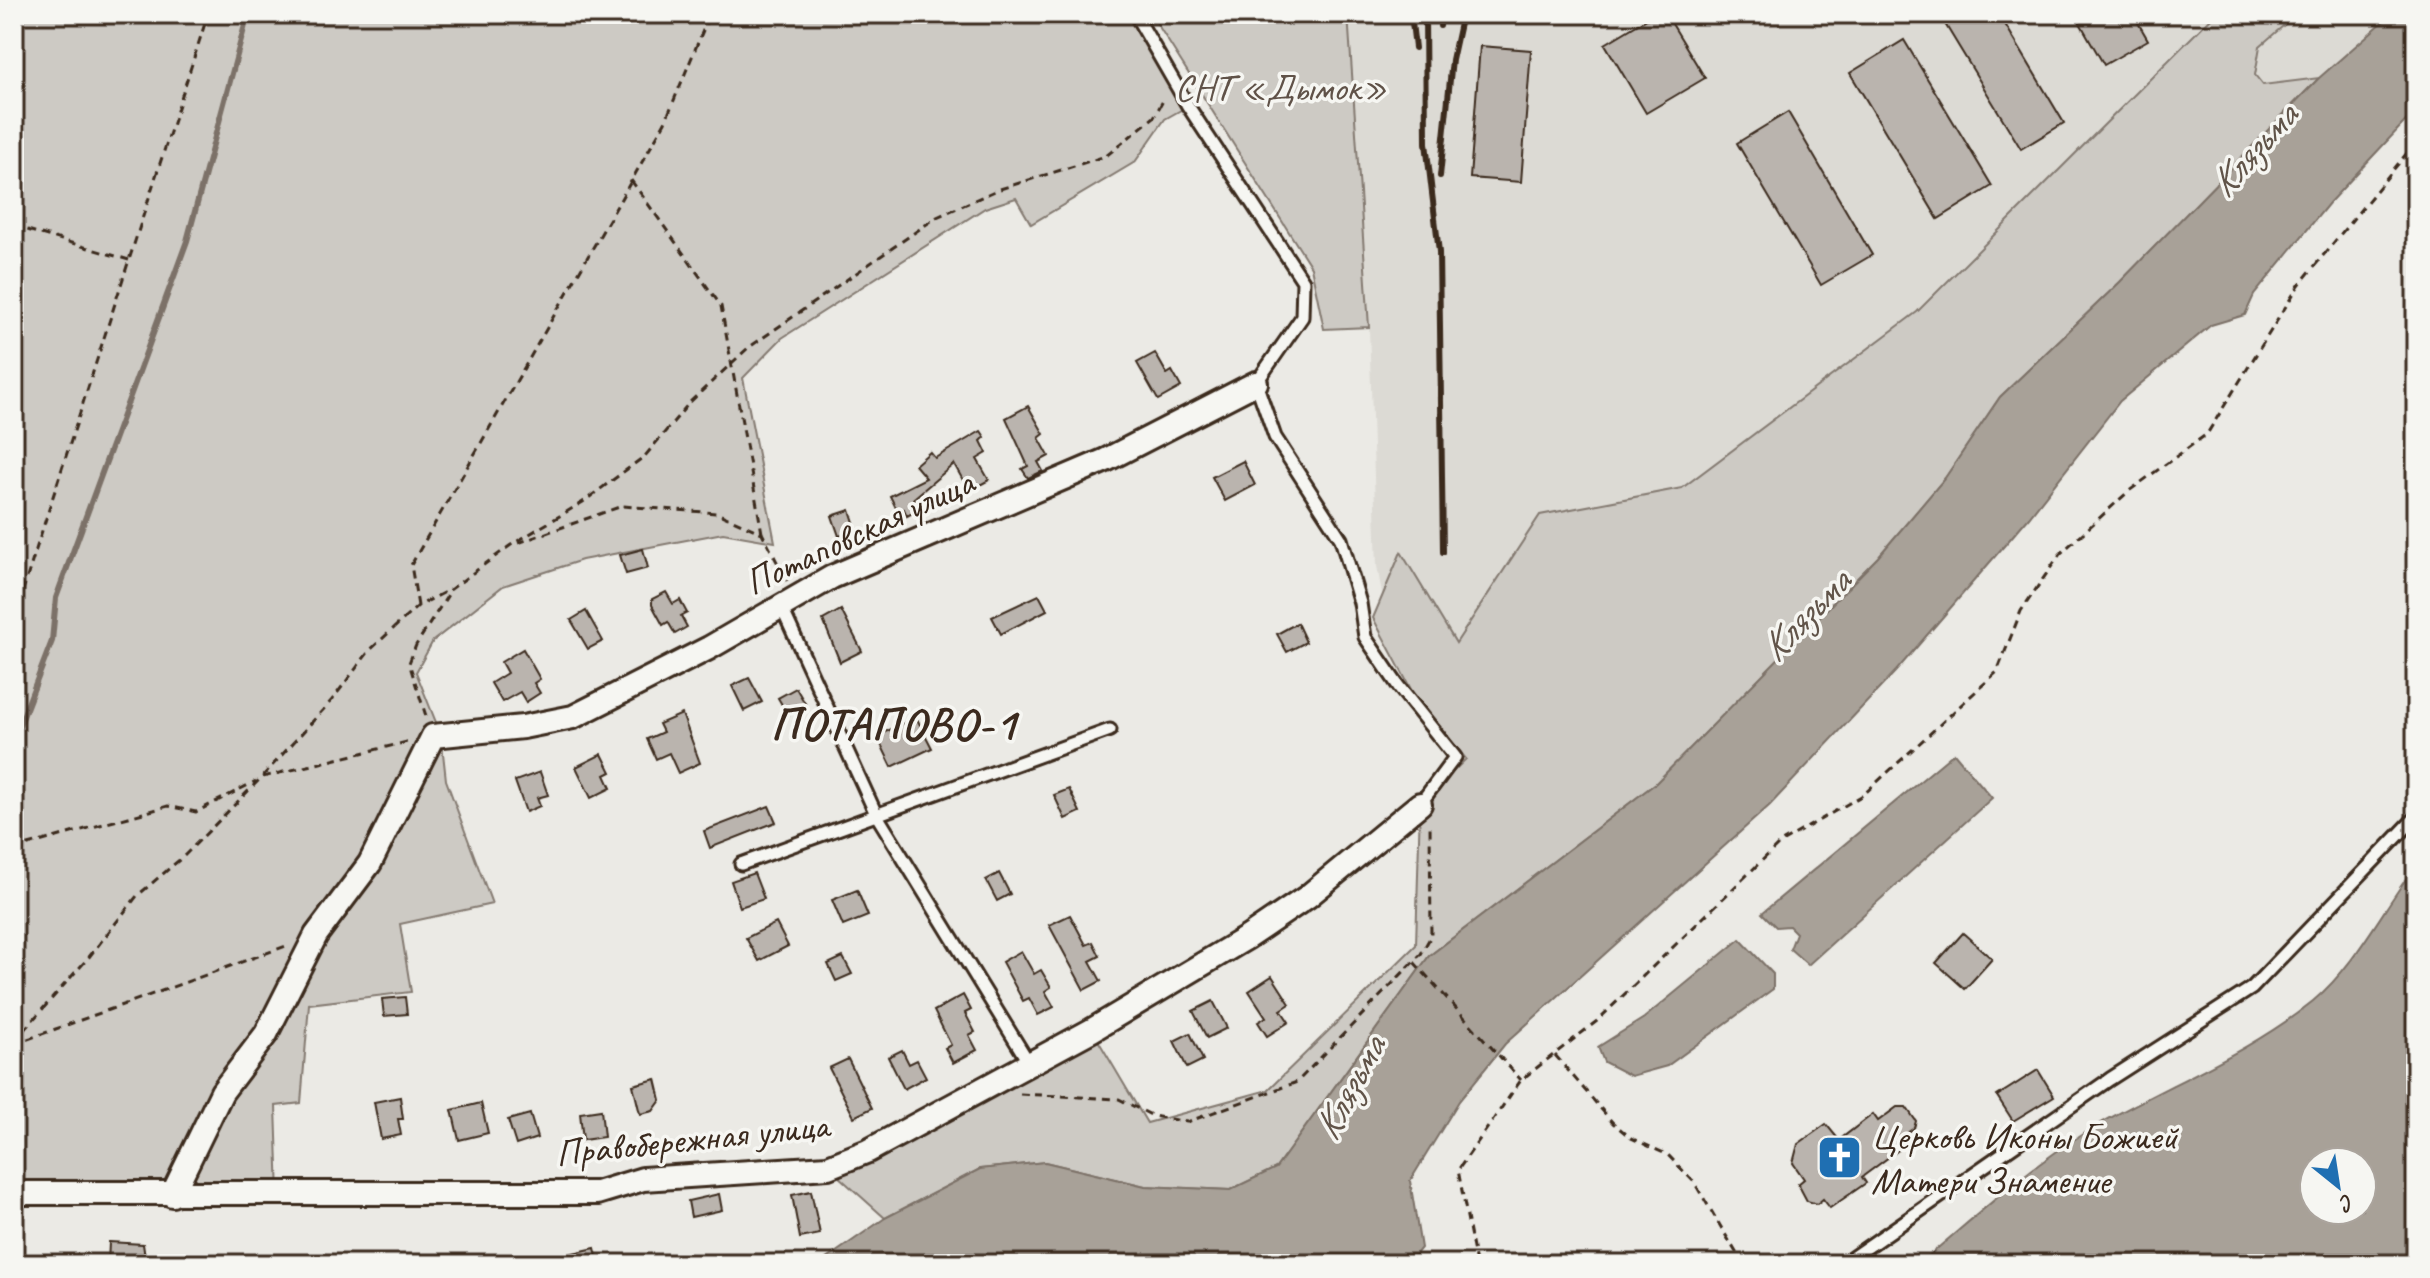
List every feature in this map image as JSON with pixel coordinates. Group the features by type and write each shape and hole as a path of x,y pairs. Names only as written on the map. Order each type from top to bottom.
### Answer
{"street":[{"name":"Потаповская улица","path":"437,735 523,727 573,717 709,648 787,599 1106,460 1256,383"},
{"path":"172,1195 222,1092 266,1034 316,935 370,863 437,735"},
{"name":"Правобережная улица","path":"14,1193 124,1190 172,1195 597,1193 643,1179 828,1167 868,1151 1029,1063 1248,937 1307,897 1425,798"}],"lane":[{"path":"1135,14 1188,106 1303,281 1302,317 1256,383 1275,437 1341,539 1360,603 1365,637 1399,687 1455,757 1425,798"},
{"path":"787,599 876,814 1029,1063"},
{"path":"741,864 1110,730"},
{"path":"1843,1264 2110,1079 2252,988 2416,817"}],"path":[{"path":"14,618 208,14"},
{"path":"418,606 411,565 665,122 706,23 705,14"},
{"path":"14,1042 37,1019 137,896 185,855 261,778 332,700 370,650 418,606 451,589 511,545 583,502 645,456 689,403 748,348 937,217 997,190 1106,156 1154,117 1165,97 1164,88"},
{"path":"1476,1264 1458,1170 1521,1080 1597,1021 1780,843 1863,795 1997,672 2021,611 2060,554 2129,491 2207,434 2299,285 2416,142"},
{"path":"631,180 721,306 762,533 787,599"},
{"path":"14,226 131,260"},
{"path":"511,545 622,506 717,513 762,533"},
{"path":"14,849 168,806 196,812 261,778 437,735 409,663 416,645 451,589"},
{"path":"981,1089 1049,1097 1119,1099 1153,1116 1187,1122 1297,1082 1414,962 1431,936 1425,798"},
{"path":"14,1042 316,935"},
{"path":"1414,962 1521,1080"},
{"path":"1555,1055 1613,1123 1631,1138 1668,1155 1694,1182 1743,1264"}],"shaded area":[{"path":"1348,14 2392,14 2319,78 2120,282 2000,397 1945,478 1878,557 1656,783 1392,648 1377,566 1369,327"}],"green space":[{"path":"14,14 1135,14 1188,106 1165,119 1135,162 1031,224 1016,198 985,208 782,338 743,378 775,542 723,533 582,560 503,586 433,641 416,672 441,735 446,780 492,904 400,924 411,992 309,1004 301,1103 276,1106 279,1196 14,1193"},
{"name":"СНТ «Дымок»","path":"1151,14 1348,14 1369,327 1324,329 1311,267"},
{"path":"2215,14 2297,14 2260,46 2255,75 2263,85 2319,78 2120,282 2000,397 1945,478 1878,557 1656,783 1429,956 1276,1168 1230,1190 1145,1186 1045,1162 980,1169 885,1218 828,1167 1092,1030 1147,1123 1268,1090 1416,945 1420,804 1466,759 1413,693 1373,618 1401,552 1456,643 1540,515 1682,488 1917,312"}],"water":[{"name":"Клязьма","path":"2392,14 2416,14 2416,110 2329,203 2254,295 2245,315 2211,325 2120,401 2029,517 1896,671 1770,805 1505,1044 1459,1101 1410,1181 1421,1248 1408,1264 819,1264 885,1218 980,1169 1045,1162 1145,1186 1230,1190 1276,1168 1429,956 1656,783 1878,557 1945,478 2000,397 2120,282 2319,78"},
{"path":"1954,753 1992,798 1808,965 1790,949 1796,933 1789,926 1776,927 1762,913"},
{"path":"2416,865 2416,1264 1919,1264 2064,1146 2287,1021 2328,987 2356,954"},
{"path":"1740,939 1773,974 1773,989 1667,1066 1631,1076 1604,1062 1598,1047 1644,1018"}],"building":[{"path":"1655,14 1666,14 1705,78 1646,113 1605,44"},
{"path":"1939,14 1999,14 2064,123 2021,149"},
{"path":"2075,14 2133,14 2148,40 2104,65"},
{"path":"1904,40 1992,186 1938,219 1850,73"},
{"path":"1480,46 1531,50 1521,182 1470,178"},
{"path":"1788,112 1872,255 1821,285 1737,143"},
{"path":"1155,353 1167,374 1172,371 1181,387 1158,400 1137,363"},
{"path":"1028,406 1044,434 1039,438 1049,456 1038,462 1043,471 1028,478 1022,469 1028,466 1006,418"},
{"path":"981,431 985,437 981,441 987,453 977,459 989,480 969,491 954,464 914,498 920,509 907,516 904,509 898,512 890,496 926,478 915,465 930,452 935,458"},
{"path":"1243,461 1255,485 1225,501 1212,477"},
{"path":"850,510 857,531 839,536 832,516"},
{"path":"643,549 648,568 626,574 620,555"},
{"path":"666,592 673,604 680,600 687,613 681,616 687,627 675,634 668,622 663,625 652,605 652,599"},
{"path":"1039,595 1047,610 1001,634 992,617"},
{"path":"841,610 862,651 840,662 823,620"},
{"path":"586,611 603,641 588,649 571,620"},
{"path":"1297,623 1306,642 1287,652 1277,634"},
{"path":"523,649 540,679 534,683 540,693 526,702 520,692 502,702 491,683 507,673 501,662"},
{"path":"749,678 762,702 744,711 732,686"},
{"path":"796,688 806,705 788,715 778,698"},
{"path":"682,714 700,763 678,773 669,753 656,759 647,739 663,732 659,724"},
{"path":"916,717 932,748 892,767 877,736"},
{"path":"602,754 611,772 605,775 611,788 591,798 576,767"},
{"path":"540,772 548,795 537,798 540,806 526,812 515,781"},
{"path":"1069,789 1080,812 1065,819 1054,795"},
{"path":"769,806 776,822 710,848 704,831"},
{"path":"754,873 764,899 740,907 731,881"},
{"path":"999,873 1010,894 997,901 986,880"},
{"path":"857,890 868,916 843,926 832,900"},
{"path":"1070,915 1086,945 1093,942 1100,956 1090,961 1101,981 1084,990 1049,925"},
{"path":"776,923 788,946 759,961 746,938"},
{"path":"1963,933 1992,959 1965,989 1936,963"},
{"path":"1021,951 1034,974 1041,970 1051,987 1045,991 1054,1007 1038,1015 1029,998 1023,1001 1002,962"},
{"path":"843,957 852,974 836,981 828,964"},
{"path":"1272,976 1290,1004 1281,1010 1289,1022 1267,1036 1258,1022 1266,1017 1249,991"},
{"path":"963,995 971,1010 965,1013 975,1032 969,1035 977,1050 953,1063 945,1048 951,1045 934,1011"},
{"path":"405,997 407,1014 384,1016 382,999"},
{"path":"1213,1001 1227,1028 1207,1038 1193,1011"},
{"path":"1190,1033 1203,1060 1187,1068 1174,1041"},
{"path":"902,1050 909,1064 917,1060 926,1077 904,1089 888,1057"},
{"path":"848,1059 872,1108 854,1117 829,1068"},
{"path":"2038,1070 2054,1096 2013,1121 1997,1096"},
{"path":"656,1079 661,1100 653,1111 640,1114 633,1085"},
{"path":"400,1097 403,1119 398,1119 401,1135 381,1139 374,1102"},
{"path":"481,1103 488,1133 459,1140 452,1110"},
{"name":"Церковь Иконы Божией Матери Знамение","path":"1897,1107 1906,1107 1916,1121 1914,1128 1896,1141 1901,1148 1862,1177 1866,1183 1830,1208 1823,1199 1817,1204 1807,1201 1798,1184 1804,1179 1793,1163 1798,1144 1826,1124 1839,1140 1873,1114 1878,1121"},
{"path":"601,1110 604,1137 583,1140 580,1113"},
{"path":"530,1114 537,1138 516,1145 508,1120"},
{"path":"811,1191 820,1234 800,1238 792,1195"},
{"path":"719,1194 722,1210 691,1217 688,1201"},
{"path":"109,1242 143,1244 146,1264 108,1264"},
{"path":"595,1248 599,1264 552,1264 551,1258"}],"waterway":[{"path":"14,740 52,641 56,598 187,241 248,14"}],"railway":[{"path":"1411,14 1415,48"},
{"path":"1425,14 1426,143 1439,252 1443,552"},
{"path":"1440,26 1441,14"},
{"path":"1440,176 1452,60 1462,14"}],"place":[{"name":"Церковь Иконы Божией Матери Знамение","path":"1840,1158"}],"district":[{"name":"ПОТАПОВО-1","path":"894,724"}]}
